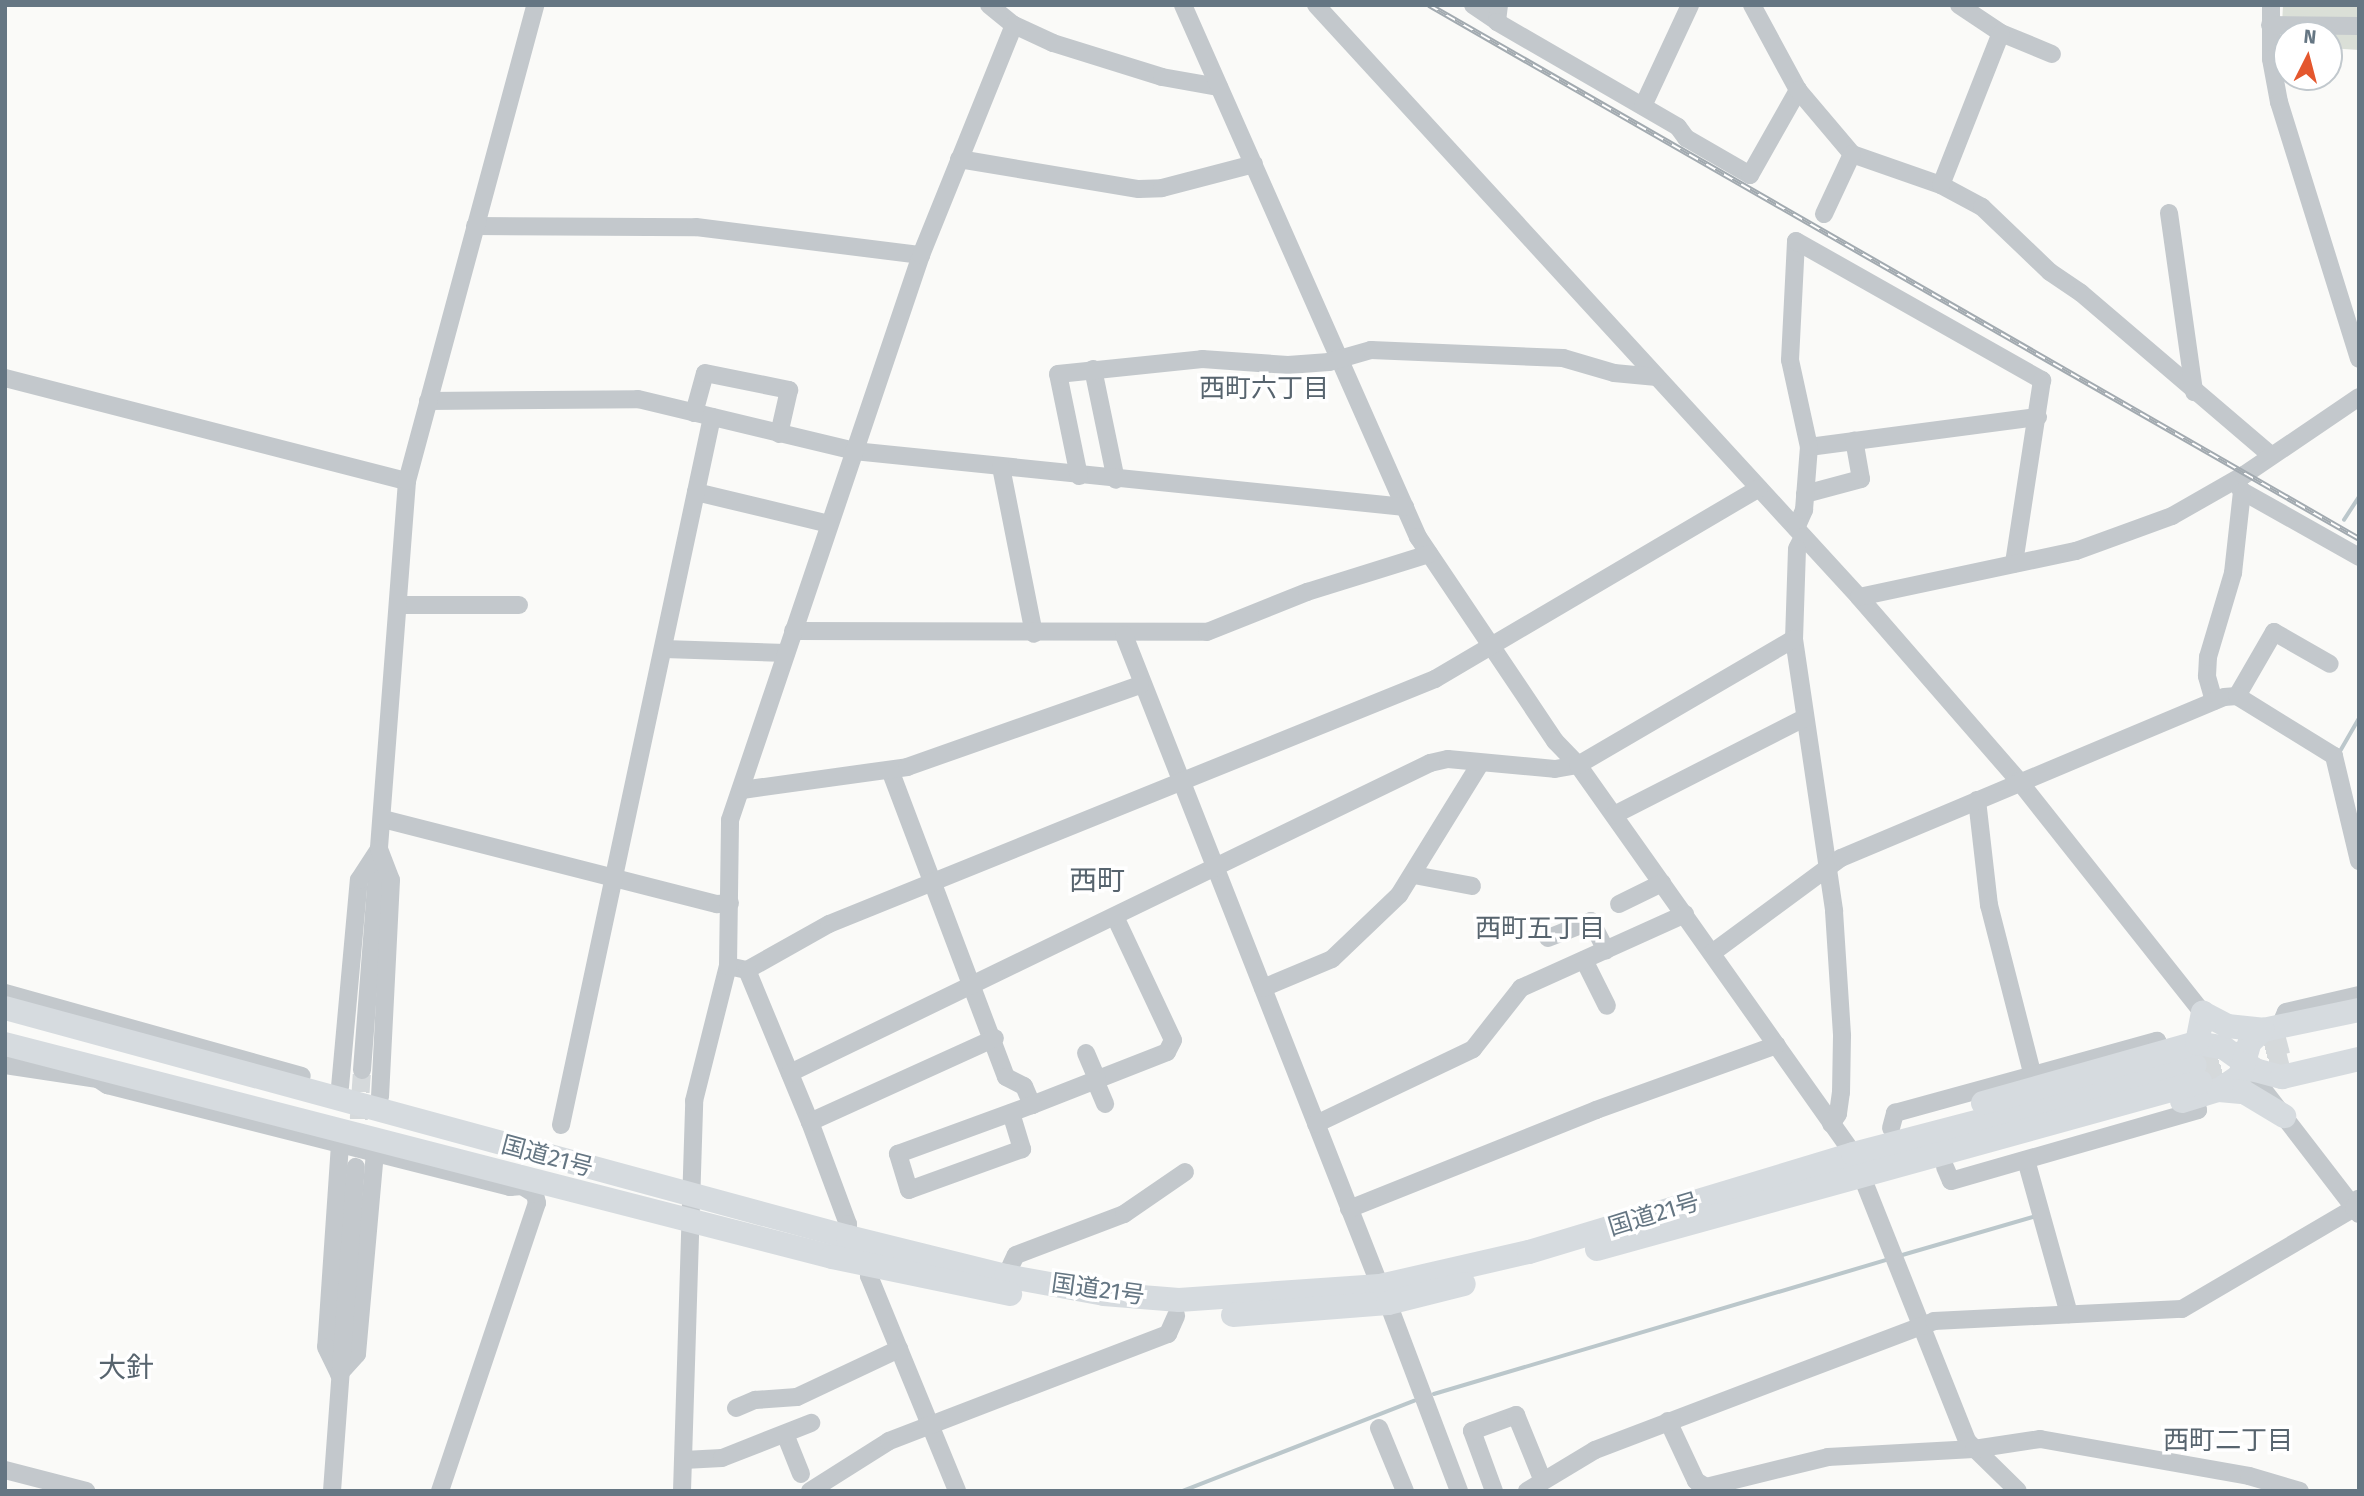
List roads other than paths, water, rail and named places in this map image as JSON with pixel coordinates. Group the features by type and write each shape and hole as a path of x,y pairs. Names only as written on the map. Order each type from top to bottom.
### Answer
{"highway":[{"name":"国道21号","path":"5,1008 529,1152 869,1263 1089,1308 1176,1315 1288,1314 1700,1221 1747,1220 1852,1157"},
{"path":"2243,1064 2359,1010"},
{"path":"2201,1076 2203,1013 2227,1026 2280,1047 2359,1045"},
{"path":"2280,1047 2359,1025"},
{"path":"1852,1157 1945,1167 2201,1076 2240,1076 2250,1042 2359,1059"},
{"name":"国道21号","path":"5,1044 95,1073 524,1182 691,1207 848,1237 1006,1276 1104,1294 1179,1300 1384,1294 1852,1157 2201,1076"},
{"path":"2280,1047 2284,1116"},
{"path":"2201,1076 2224,1048 2243,1064"},
{"path":"1852,1157 1891,1129 2162,1054 2201,1076 2244,1091 2284,1116"}],"street":[{"path":"362,1070 407,481 535,5"},
{"path":"989,5 1014,25 1053,43 1162,77 1219,87"},
{"path":"1183,5 1405,507 1429,554 1555,741 1578,765 1685,914 1852,1157"},
{"path":"1316,5 1859,597 2019,781 2357,1207 2182,1309 1934,1321 1595,1450 1527,1491"},
{"path":"1473,5 1498,13 1678,127 1686,138 1750,175 1798,90"},
{"path":"1643,106 1690,5"},
{"path":"1752,5 1798,90 1852,154 1941,185 1982,207 2050,272 2081,293 2271,455"},
{"path":"1959,5 1981,12 2001,33 2052,54"},
{"path":"2271,5 2270,25 2279,103 2359,359"},
{"path":"682,1491 694,1101 728,966 730,820 921,255 1014,25"},
{"path":"2270,25 2359,26"},
{"path":"1941,185 2001,33"},
{"path":"1824,214 1852,154"},
{"path":"959,159 1139,189 1162,188 1254,164"},
{"path":"2169,213 2194,392"},
{"path":"475,226 696,227 921,255"},
{"path":"2014,564 2042,380 1796,241 1790,360 1809,446 1797,549 1794,639 1833,911 1842,1036 1838,1114 1852,1157 1922,1326 1947,1396 1974,1449 2018,1491"},
{"path":"1079,476 1058,374 1202,359 1288,365 1339,359 1371,349 1563,358 1614,373 1657,377"},
{"path":"1093,369 1116,480"},
{"path":"694,413 705,373 789,390 779,434"},
{"path":"5,378 407,481"},
{"path":"1859,597 2014,564 2123,536 2238,486 2271,455 2359,397"},
{"path":"428,401 638,399 854,451 1116,480 1405,507"},
{"path":"561,1125 712,417"},
{"path":"1809,446 2038,417"},
{"path":"1805,494 1861,479 1854,441"},
{"path":"1001,467 1034,634"},
{"path":"2238,486 2359,557"},
{"path":"2214,701 2207,676 2208,657 2232,573 2238,486"},
{"path":"728,966 747,970 829,924 1435,679 1494,647 1759,488"},
{"path":"696,492 829,524"},
{"path":"793,631 1124,635 1207,632 1307,592 1429,554"},
{"path":"398,605 519,606"},
{"path":"2237,696 2274,632 2330,664"},
{"path":"1124,635 1140,685 1263,988 1459,1491"},
{"path":"790,1073 1430,763 1448,759 1555,769 1578,765 1794,639"},
{"path":"664,649 786,653"},
{"path":"742,790 890,770 1140,685"},
{"path":"1712,953 1825,868 2019,781 2214,701 2237,696 2334,756 2356,832 2359,861"},
{"path":"1614,815 1780,726 1804,718"},
{"path":"1263,988 1332,958 1414,876 1480,764"},
{"path":"890,770 974,982 1006,1077 1024,1086 1032,1105"},
{"path":"1977,800 1989,905 2034,1076"},
{"path":"383,819 614,878 730,903"},
{"path":"340,1087 359,880 379,849"},
{"path":"379,849 391,880 380,1097"},
{"path":"1414,876 1472,886"},
{"path":"1619,904 1662,883"},
{"path":"1316,1124 1474,1049 1521,988 1685,914"},
{"path":"1011,1112 1022,1149 909,1190 898,1154 1167,1052 1172,1040 1115,916"},
{"path":"1548,938 1591,921 1606,950"},
{"path":"1584,960 1608,1006"},
{"path":"747,970 810,1122 848,1224 848,1237"},
{"path":"5,993 525,1139 529,1152"},
{"path":"2280,1047 2286,1012 2359,995"},
{"path":"810,1122 995,1038"},
{"path":"1891,1129 1895,1113 2157,1041 2162,1054"},
{"path":"1349,1209 1596,1110 1777,1045"},
{"path":"1086,1053 1105,1104"},
{"path":"5,1065 95,1073 375,1153 524,1182 535,1194 537,1203 440,1491"},
{"path":"1945,1167 1951,1181 2198,1110 2201,1076"},
{"path":"339,1374 326,1347 340,1144"},
{"path":"339,1374 358,1354 375,1153"},
{"path":"2026,1160 2069,1314"},
{"path":"332,1491 356,1167"},
{"path":"1006,1276 1016,1255 1124,1214 1185,1172"},
{"path":"869,1263 869,1276 957,1491"},
{"path":"810,1491 843,1466 931,1425 1168,1334 1176,1315"},
{"path":"736,1408 755,1400 797,1397 900,1349"},
{"path":"1494,1491 1472,1431 1516,1415 1543,1481"},
{"path":"1668,1421 1696,1481 1706,1487 1828,1457 1974,1449 2040,1439 2249,1476 2300,1491"},
{"path":"684,1460 722,1458 811,1423"},
{"path":"1379,1428 1405,1491"},
{"path":"785,1434 801,1474"},
{"path":"5,1470 22,1483 86,1491"}],"waterway":[{"path":"2344,520 2359,497"},
{"path":"2339,753 2359,719"},
{"path":"1899,1256 2033,1217"},
{"path":"1434,1394 1889,1259"},
{"path":"1183,1491 1414,1401"}],"tunnel":[{"path":"2195,1065 2287,1041"},
{"path":"2200,1082 2288,1059"},
{"path":"357,1146 362,1070"}],"railway":[{"path":"1429,5 2359,539"}],"district":[{"name":"西町六丁目","path":"1264,389"},
{"name":"西町","path":"1097,881"},
{"name":"西町五丁目","path":"1540,929"},
{"name":"大針","path":"126,1368"},
{"name":"西町二丁目","path":"2228,1441"}]}
